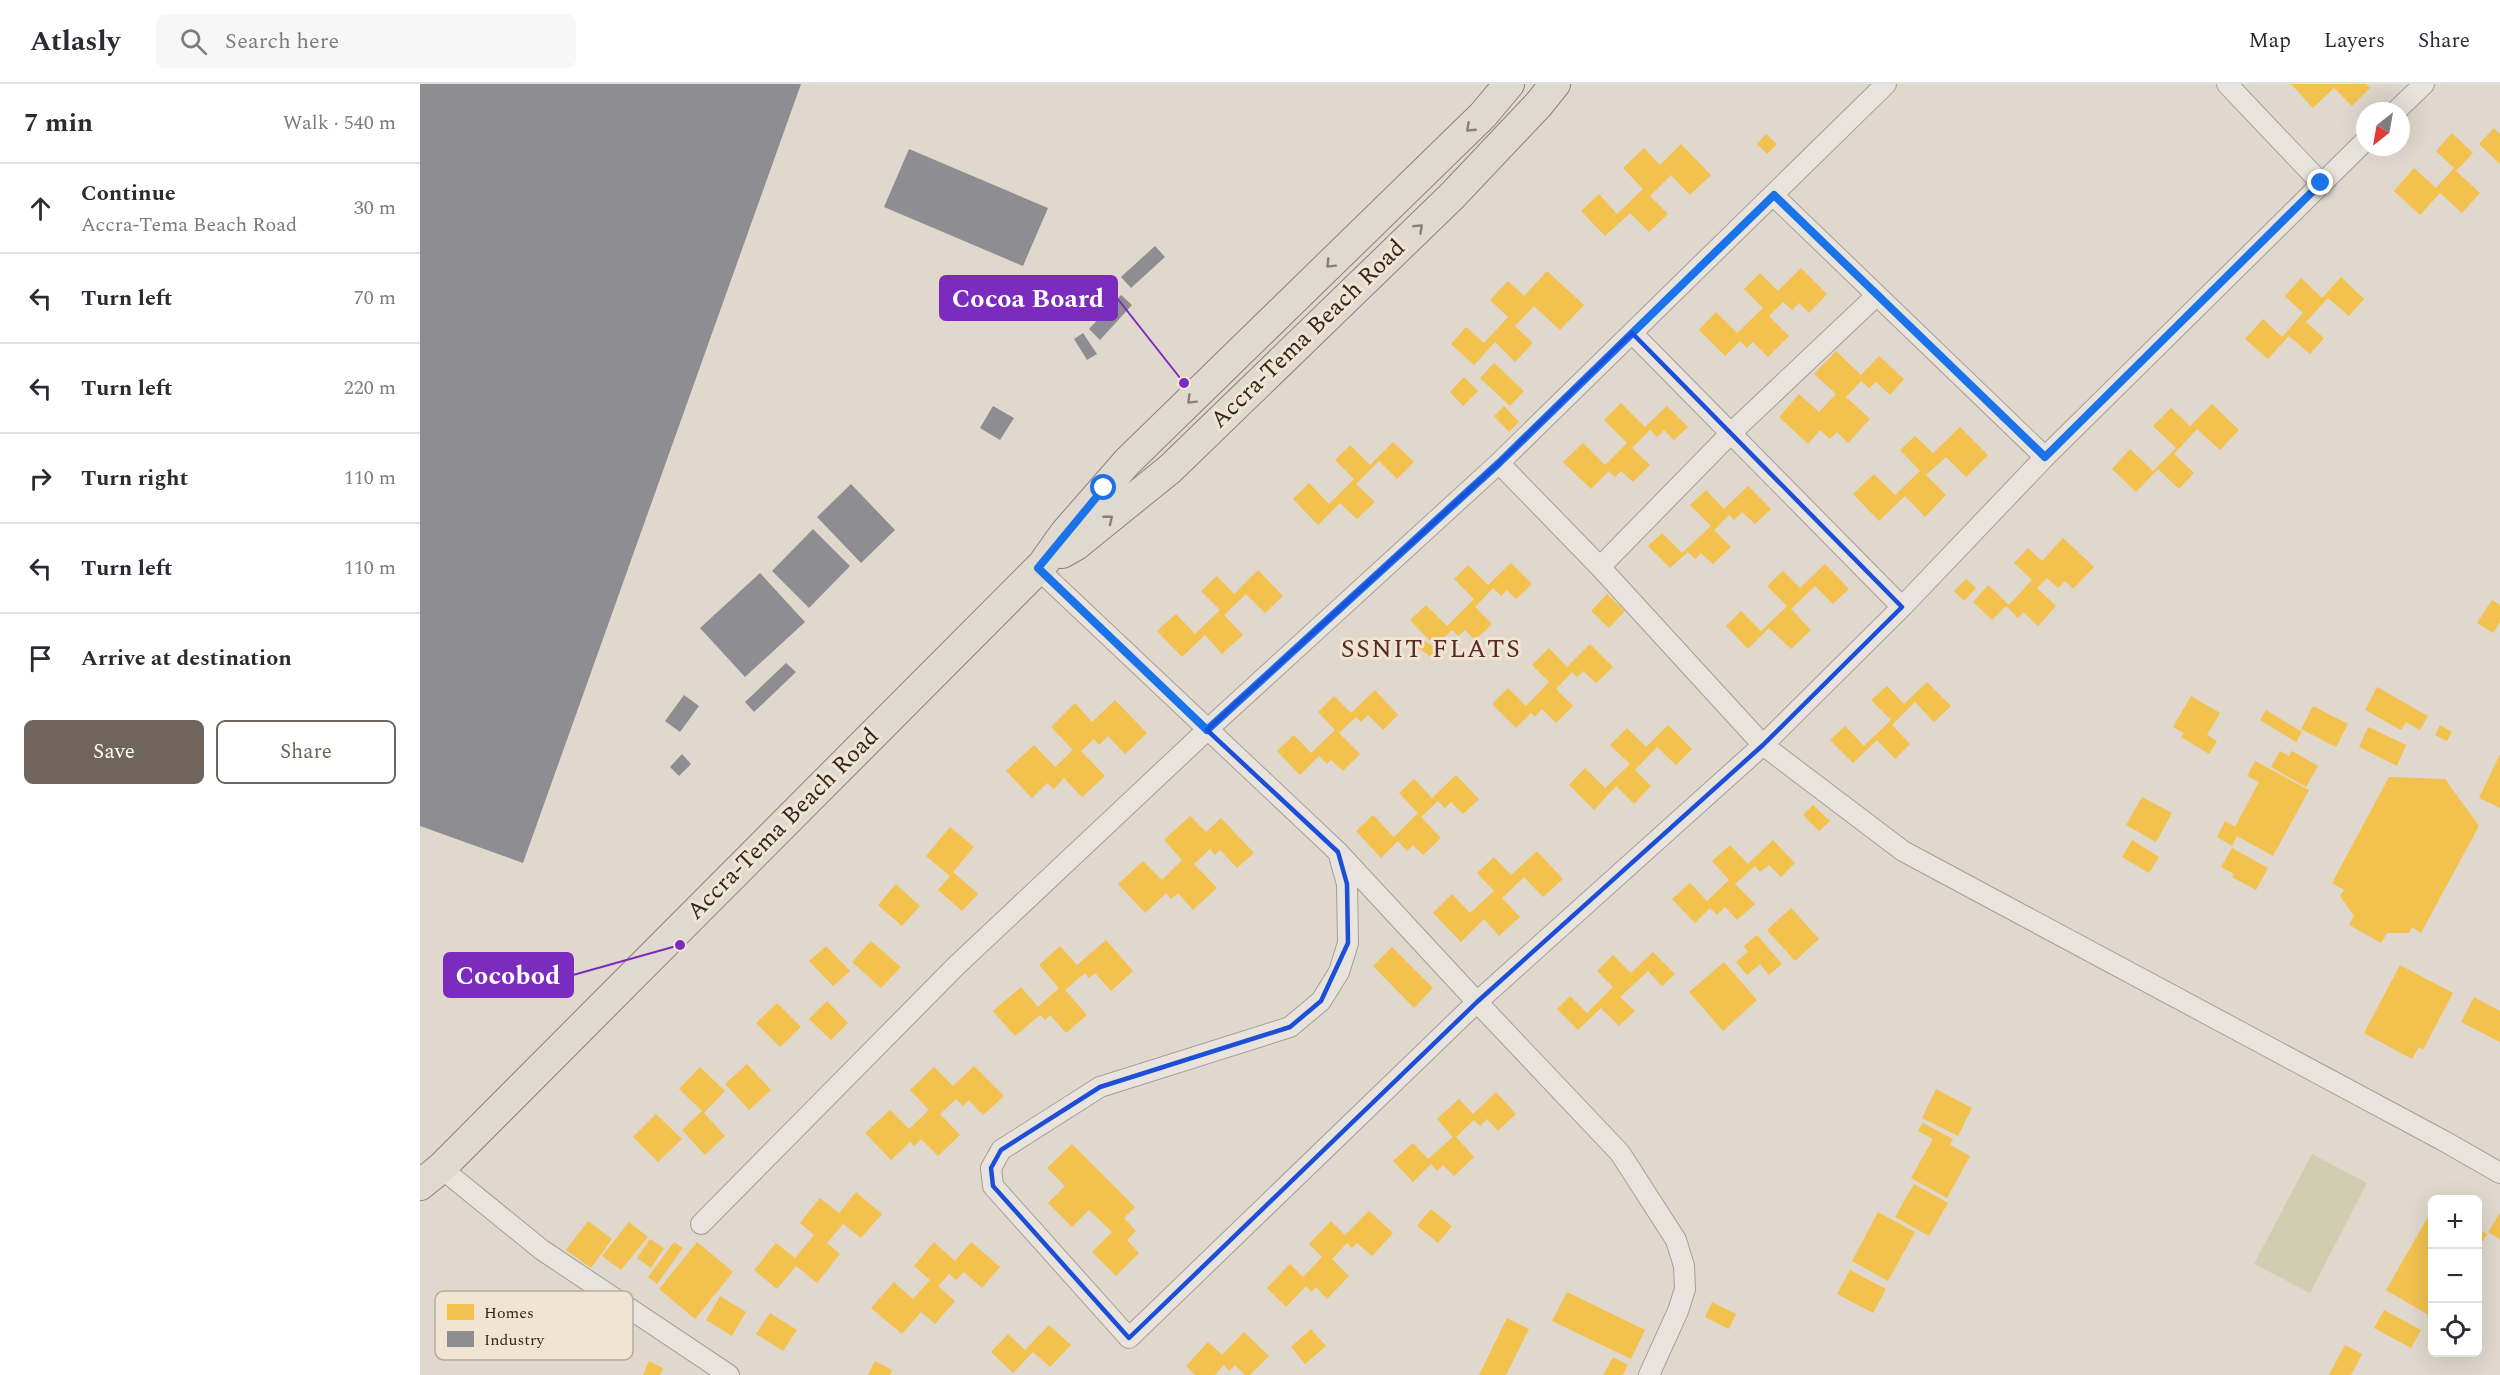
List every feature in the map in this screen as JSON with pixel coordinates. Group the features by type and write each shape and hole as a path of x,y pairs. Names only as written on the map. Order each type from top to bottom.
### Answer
{"main road":[{"name":"Accra-Tema Beach Road","path":"430,1177 1041,566 1065,533 1127,462 1484,115 1509,84"},
{"name":"Accra-Tema Beach Road","path":"1041,566 1076,545 1170,469 1452,196 1555,84"}],"street":[{"path":"701,1224 957,965 1207,730 1499,463 1886,84"},
{"path":"2227,84 2321,183"},
{"path":"2405,102 2424,84"},
{"path":"1338,852 1347,884 1348,943 1339,972 1321,1001 1290,1027 1100,1087 1001,1150 991,1168 993,1186 1129,1338 1477,1002 1763,745 1902,607 2045,457 2356,150"},
{"path":"1774,195 2045,457"},
{"path":"1600,567 1731,433 1877,295"},
{"path":"1632,333 1902,607"},
{"path":"1499,463 1600,567 1763,745 1835,797 1855,816 1903,851 2500,1173"},
{"path":"1041,566 1207,730 1338,852 1620,1153 1676,1240 1684,1266 1684,1289 1678,1311 1649,1375"},
{"path":"430,1177 603,1291"},
{"path":"633,1311 729,1375"}],"highlighted area":[{"path":"1632,333 1902,607 1763,745 1477,1002 1129,1338 993,1186 991,1168 1001,1150 1100,1087 1290,1027 1321,1001 1348,943 1347,884 1338,852 1207,730 1499,463"}],"shaded area":[{"path":"2312,1154 2367,1183 2310,1293 2254,1264"}],"building: Homes":[{"path":"2291,84 2365,84 2370,88 2352,106 2334,88 2313,108"},
{"path":"2494,128 2500,134 2500,164 2479,144"},
{"path":"2452,133 2473,153 2456,171 2480,193 2462,213 2440,193 2420,215 2394,191 2414,168 2436,188 2454,168 2436,151"},
{"path":"1766,134 1777,144 1767,154 1757,144"},
{"path":"1681,144 1711,175 1690,195 1671,175 1650,196 1668,214 1649,232 1630,213 1605,236 1581,211 1599,194 1617,214 1643,189 1623,168 1644,148 1660,165"},
{"path":"1801,268 1827,294 1809,313 1799,303 1792,310 1783,302 1769,316 1789,336 1768,357 1753,342 1747,348 1740,341 1725,356 1699,330 1716,312 1737,333 1763,308 1744,289 1760,273 1778,291"},
{"path":"1547,271 1584,305 1560,330 1534,306 1515,326 1533,343 1515,362 1495,342 1474,365 1451,344 1466,327 1484,343 1508,317 1490,300 1508,281 1524,296"},
{"path":"2341,277 2364,299 2349,316 2328,298 2306,322 2324,338 2310,354 2289,336 2268,359 2245,339 2263,319 2282,337 2303,313 2285,296 2301,278 2322,298"},
{"path":"1836,351 1861,375 1879,356 1904,379 1890,395 1876,382 1869,388 1861,381 1846,397 1870,419 1848,443 1837,432 1830,439 1820,430 1808,444 1779,417 1799,394 1819,412 1836,394 1814,374"},
{"path":"1494,363 1524,391 1510,406 1480,378"},
{"path":"1464,377 1478,391 1463,406 1450,392"},
{"path":"1621,403 1645,427 1667,406 1688,427 1674,440 1664,430 1657,437 1650,430 1632,448 1650,465 1633,482 1621,471 1615,477 1609,471 1591,489 1563,462 1583,443 1605,465 1627,443 1604,420"},
{"path":"2212,404 2239,430 2220,450 2197,429 2174,454 2194,473 2179,489 2158,469 2136,492 2112,469 2130,449 2153,471 2176,448 2153,426 2171,408 2190,426"},
{"path":"1504,406 1519,422 1509,432 1494,416"},
{"path":"1960,427 1988,455 1966,477 1946,457 1926,475 1946,495 1925,517 1905,496 1879,521 1853,494 1874,474 1895,495 1920,471 1900,450 1915,436 1933,453"},
{"path":"1393,442 1414,462 1397,479 1379,461 1356,484 1375,502 1357,519 1340,503 1318,525 1293,499 1309,483 1329,504 1354,479 1335,460 1350,445 1370,465"},
{"path":"1748,486 1771,509 1755,524 1742,512 1734,520 1729,515 1714,530 1731,547 1713,564 1701,553 1695,559 1688,552 1670,568 1648,546 1662,533 1682,553 1711,526 1690,505 1706,490 1724,509"},
{"path":"2063,538 2094,567 2073,589 2065,581 2058,588 2047,578 2037,588 2056,606 2038,626 2023,612 2018,618 2006,606 1992,620 1973,602 1988,585 2009,605 2032,580 2014,563 2028,548 2042,561"},
{"path":"1511,563 1532,584 1516,599 1507,590 1501,596 1493,588 1475,607 1492,624 1475,640 1465,630 1458,636 1452,630 1435,646 1410,620 1426,605 1447,626 1474,599 1454,579 1468,565 1488,585"},
{"path":"1825,564 1849,589 1833,604 1815,586 1791,609 1811,630 1791,649 1769,628 1748,649 1726,626 1741,611 1761,631 1787,606 1767,586 1783,571 1800,588"},
{"path":"1258,570 1283,596 1265,613 1246,594 1224,615 1243,635 1222,654 1205,635 1182,657 1157,631 1176,614 1195,634 1220,610 1201,591 1217,576 1234,594"},
{"path":"1966,579 1976,588 1964,601 1954,591"},
{"path":"1607,594 1625,611 1609,628 1591,611"},
{"path":"2492,600 2500,605 2500,622 2493,633 2477,623"},
{"path":"1420,638 1436,648 1431,657 1415,646"},
{"path":"1590,644 1613,667 1596,683 1583,671 1577,677 1572,672 1556,689 1573,706 1556,723 1542,709 1535,717 1531,713 1516,728 1492,704 1508,688 1526,706 1549,682 1532,665 1549,648 1567,667"},
{"path":"1927,682 1951,706 1934,722 1915,702 1892,725 1910,744 1895,759 1877,740 1853,763 1830,740 1845,726 1864,746 1891,720 1871,700 1887,686 1904,704"},
{"path":"2377,687 2428,716 2420,730 2406,722 2401,730 2365,710"},
{"path":"1375,690 1398,715 1383,730 1368,715 1361,722 1356,717 1339,733 1360,754 1343,771 1331,760 1327,764 1319,756 1300,775 1277,751 1294,735 1311,753 1335,730 1318,712 1334,696 1351,713"},
{"path":"2191,696 2220,713 2207,735 2217,741 2209,754 2181,737 2184,733 2173,727"},
{"path":"1115,700 1147,733 1125,754 1108,736 1099,745 1094,739 1081,751 1105,776 1082,797 1064,778 1054,789 1047,783 1032,798 1006,771 1034,745 1055,767 1073,750 1051,727 1075,703 1092,722"},
{"path":"2313,706 2348,724 2336,747 2301,729"},
{"path":"2266,710 2302,732 2296,742 2260,720"},
{"path":"1668,725 1692,749 1676,765 1657,747 1635,770 1651,786 1634,804 1616,786 1594,810 1569,785 1585,768 1605,788 1630,764 1610,745 1627,728 1646,747"},
{"path":"2440,725 2452,732 2447,741 2435,735"},
{"path":"2368,727 2406,745 2397,766 2359,747"},
{"path":"2280,751 2289,756 2292,751 2318,766 2306,787 2271,767"},
{"path":"2500,754 2500,808 2479,798"},
{"path":"2255,761 2309,790 2273,856 2237,836 2232,846 2217,837 2225,821 2235,827 2259,782 2247,776"},
{"path":"1456,775 1479,799 1463,814 1451,802 1445,808 1438,801 1421,817 1441,838 1423,855 1413,845 1407,851 1398,841 1381,858 1356,831 1373,815 1394,837 1418,813 1399,793 1414,779 1432,798"},
{"path":"2389,777 2445,779 2479,826 2421,933 2412,927 2409,933 2387,933 2381,943 2349,925 2354,916 2340,896 2344,890 2332,883"},
{"path":"2142,797 2172,813 2156,842 2126,825"},
{"path":"1813,805 1830,821 1819,831 1803,815"},
{"path":"1190,816 1206,832 1221,818 1254,853 1237,868 1220,850 1215,855 1210,849 1194,864 1217,888 1193,910 1178,893 1171,899 1166,893 1145,913 1118,884 1143,861 1162,880 1182,860 1164,840"},
{"path":"950,827 974,847 953,872 978,894 962,911 938,890 950,876 926,856"},
{"path":"1773,840 1795,863 1781,877 1769,865 1760,872 1755,866 1735,884 1755,904 1737,920 1725,907 1717,915 1710,908 1695,923 1672,899 1690,883 1707,901 1729,880 1712,861 1730,845 1748,864"},
{"path":"2132,840 2159,857 2149,873 2122,857"},
{"path":"2232,848 2268,868 2256,890 2232,877 2234,874 2221,867"},
{"path":"1537,851 1563,879 1543,897 1524,877 1502,898 1520,917 1499,936 1484,919 1461,942 1433,913 1452,894 1470,913 1494,891 1477,873 1494,857 1511,875"},
{"path":"896,884 920,906 902,926 878,905"},
{"path":"1791,908 1819,939 1795,961 1767,930"},
{"path":"1757,935 1782,964 1769,975 1760,964 1747,975 1736,962 1748,952 1744,946"},
{"path":"1106,940 1133,971 1111,991 1095,973 1089,978 1085,973 1065,990 1087,1015 1066,1033 1050,1015 1045,1020 1040,1015 1015,1036 993,1011 1021,987 1038,1007 1059,988 1039,965 1060,946 1077,965"},
{"path":"871,941 901,967 881,988 852,962"},
{"path":"826,946 850,971 833,986 809,961"},
{"path":"1392,947 1433,988 1414,1008 1373,966"},
{"path":"1653,952 1675,974 1662,986 1648,971 1620,997 1635,1011 1619,1026 1601,1008 1578,1030 1557,1009 1570,996 1587,1013 1613,987 1597,971 1613,955 1631,973"},
{"path":"1724,962 1757,1000 1723,1031 1689,992"},
{"path":"2400,965 2453,993 2423,1050 2419,1047 2412,1059 2364,1033"},
{"path":"2474,997 2500,1011 2500,1042 2461,1022"},
{"path":"827,1001 848,1023 831,1040 809,1019"},
{"path":"777,1003 801,1027 780,1047 756,1023"},
{"path":"747,1064 771,1090 749,1110 725,1084"},
{"path":"974,1066 1004,1096 983,1115 969,1100 963,1106 956,1099 940,1114 960,1135 938,1156 921,1139 914,1146 910,1142 891,1160 865,1133 890,1110 909,1129 929,1110 910,1090 934,1067 953,1086"},
{"path":"700,1067 725,1091 704,1113 725,1136 705,1155 682,1130 702,1111 679,1089"},
{"path":"1936,1089 1972,1108 1958,1136 1922,1118"},
{"path":"1496,1092 1516,1114 1498,1131 1487,1119 1480,1126 1474,1120 1456,1137 1474,1157 1454,1176 1443,1165 1437,1171 1431,1164 1413,1182 1393,1161 1413,1143 1428,1159 1453,1137 1437,1119 1459,1099 1473,1114"},
{"path":"656,1114 682,1139 658,1162 633,1137"},
{"path":"1923,1123 1953,1139 1950,1145 1970,1156 1947,1198 1911,1178 1933,1139 1918,1131"},
{"path":"1072,1144 1135,1207 1124,1218 1136,1231 1127,1240 1139,1253 1116,1276 1092,1252 1112,1232 1089,1210 1072,1227 1048,1203 1065,1186 1047,1168"},
{"path":"1914,1184 1948,1203 1929,1236 1895,1217"},
{"path":"856,1192 882,1214 861,1238 843,1224 827,1243 840,1254 817,1283 796,1266 777,1289 754,1270 776,1243 795,1258 814,1235 800,1223 820,1198 839,1213"},
{"path":"1431,1209 1452,1226 1438,1243 1417,1226"},
{"path":"1369,1211 1393,1233 1372,1256 1357,1243 1352,1248 1347,1243 1332,1259 1349,1276 1327,1299 1316,1287 1311,1292 1306,1286 1286,1307 1267,1288 1290,1264 1303,1277 1322,1257 1309,1244 1331,1221 1345,1235"},
{"path":"1878,1212 1915,1232 1888,1281 1852,1261"},
{"path":"2500,1213 2500,1239 2488,1232"},
{"path":"2428,1217 2428,1315 2386,1290"},
{"path":"588,1221 612,1239 591,1268 566,1250"},
{"path":"629,1222 648,1237 621,1270 602,1256"},
{"path":"2482,1231 2487,1234 2482,1243"},
{"path":"650,1239 664,1248 651,1268 637,1258"},
{"path":"674,1242 683,1248 657,1284 648,1277"},
{"path":"697,1242 733,1272 695,1319 659,1289"},
{"path":"934,1242 955,1261 971,1242 1000,1267 982,1288 964,1272 956,1280 949,1274 938,1286 955,1301 935,1324 921,1312 902,1334 871,1308 894,1282 913,1299 930,1280 914,1266"},
{"path":"1850,1270 1886,1289 1873,1313 1837,1294"},
{"path":"1567,1292 1645,1330 1631,1359 1552,1321"},
{"path":"720,1296 746,1312 732,1336 706,1320"},
{"path":"1712,1302 1736,1314 1729,1329 1705,1317"},
{"path":"2384,1310 2421,1330 2411,1348 2374,1328"},
{"path":"770,1313 797,1330 783,1351 756,1334"},
{"path":"1507,1318 1529,1329 1506,1375 1479,1375"},
{"path":"1049,1325 1071,1345 1050,1367 1033,1352 1013,1373 991,1352 1008,1334 1025,1350"},
{"path":"1311,1329 1326,1346 1305,1364 1291,1347"},
{"path":"1244,1332 1269,1356 1250,1375 1245,1375 1235,1365 1229,1371 1224,1365 1215,1375 1195,1375 1186,1366 1208,1342 1222,1355"},
{"path":"2345,1345 2362,1354 2351,1375 2329,1375"},
{"path":"1613,1357 1628,1365 1623,1375 1603,1375"},
{"path":"649,1361 663,1368 660,1375 643,1375"},
{"path":"875,1361 892,1370 890,1375 868,1375"}],"building: Industry":[{"path":"420,84 801,84 523,863 420,826"},
{"path":"909,149 1048,208 1023,266 884,207"},
{"path":"1155,246 1165,257 1131,288 1121,277"},
{"path":"1121,295 1132,305 1100,340 1089,329"},
{"path":"1083,333 1097,354 1087,360 1074,339"},
{"path":"993,406 1014,418 1000,440 980,428"},
{"path":"851,484 895,530 861,563 817,517"},
{"path":"813,529 850,566 809,608 772,571"},
{"path":"760,573 805,622 745,677 700,628"},
{"path":"786,663 796,672 754,712 745,702"},
{"path":"684,695 699,706 680,732 665,721"},
{"path":"682,754 691,764 679,776 670,767"}],"place":[{"name":"Cocoa Board","path":"1184,383"},
{"name":"Cocobod","path":"680,945"}],"district":[{"name":"SSNIT FLATS","path":"1431,649"}],"route":[{"path":"1104,488 1038,568 1207,730 1499,463 1774,195 2045,457 2321,183"}]}
